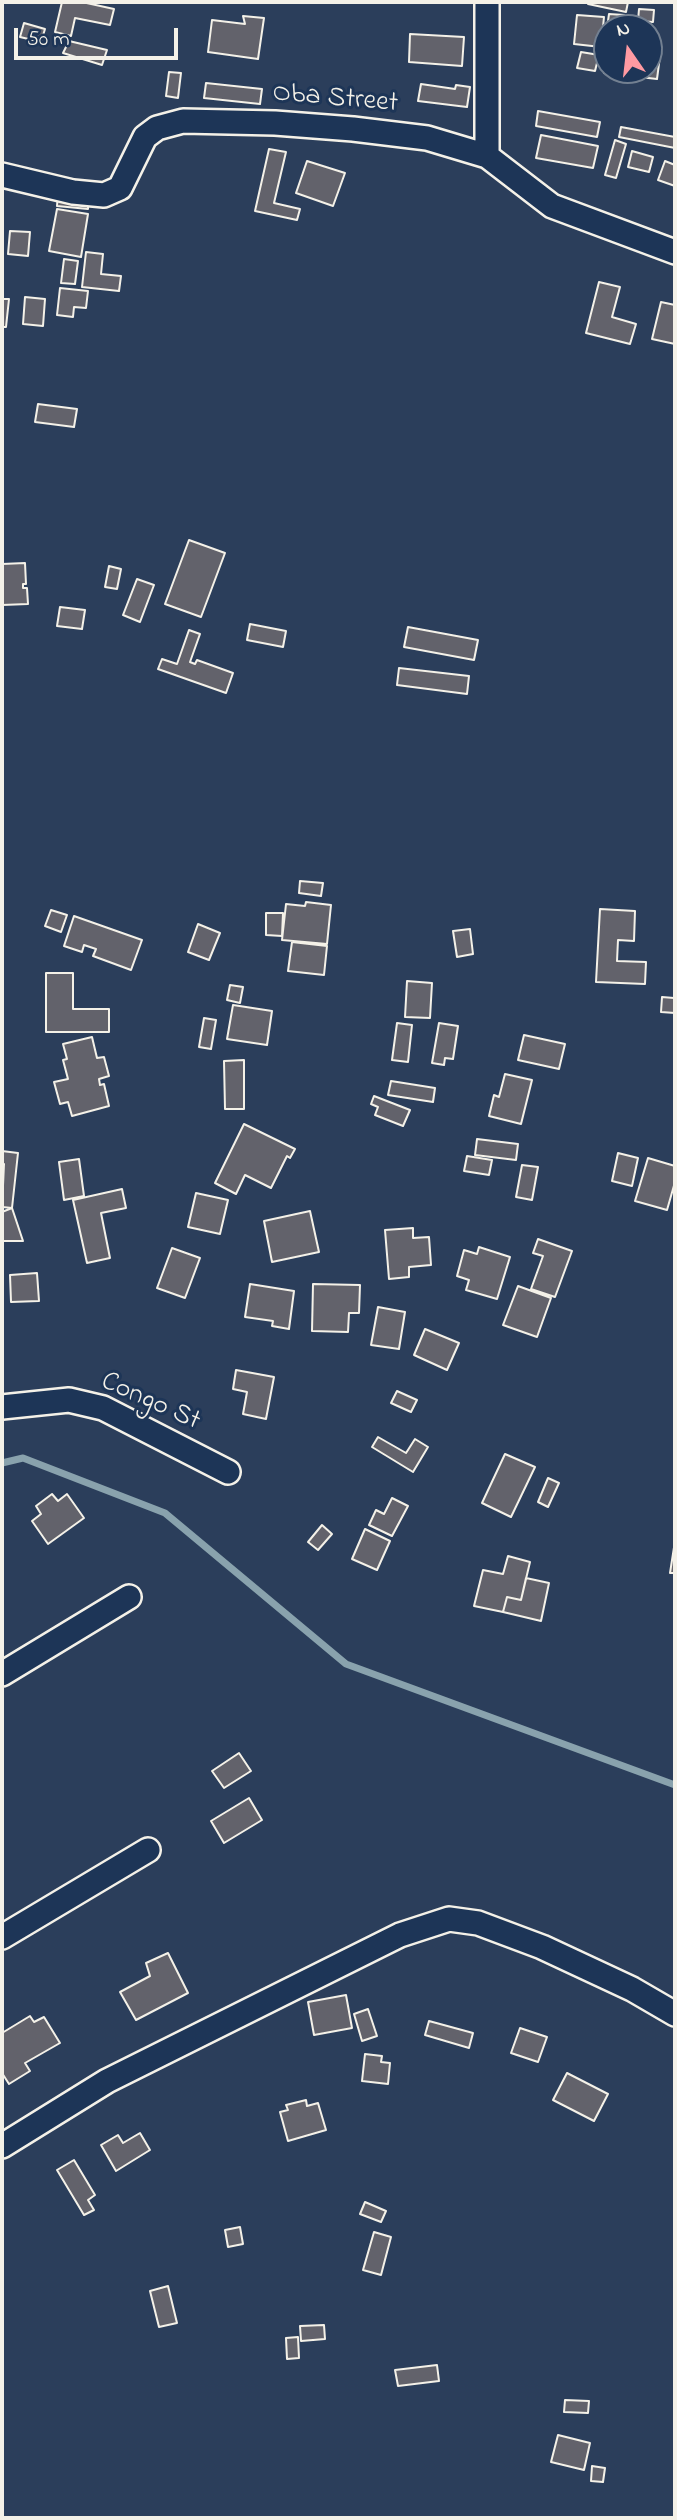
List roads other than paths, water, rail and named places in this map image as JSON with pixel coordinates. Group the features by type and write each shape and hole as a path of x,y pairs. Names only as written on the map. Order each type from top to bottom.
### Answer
{"street":[{"path":"487,156 488,2"},
{"name":"Oba Street","path":"2,175 73,192 104,195 120,188 145,137 157,128 183,121 275,123 353,129 427,138 487,156 552,206 675,252"},
{"name":"Congo St","path":"2,1407 69,1400 103,1408 228,1472"},
{"path":"2,1674 129,1597"},
{"path":"2,1937 148,1850"},
{"path":"2,2146 118,2075 388,1941 449,1919 478,1923 542,1947 632,1989 675,2014"}],"waterway":[{"path":"2,1463 23,1458 165,1513 346,1664 675,1785"}]}
